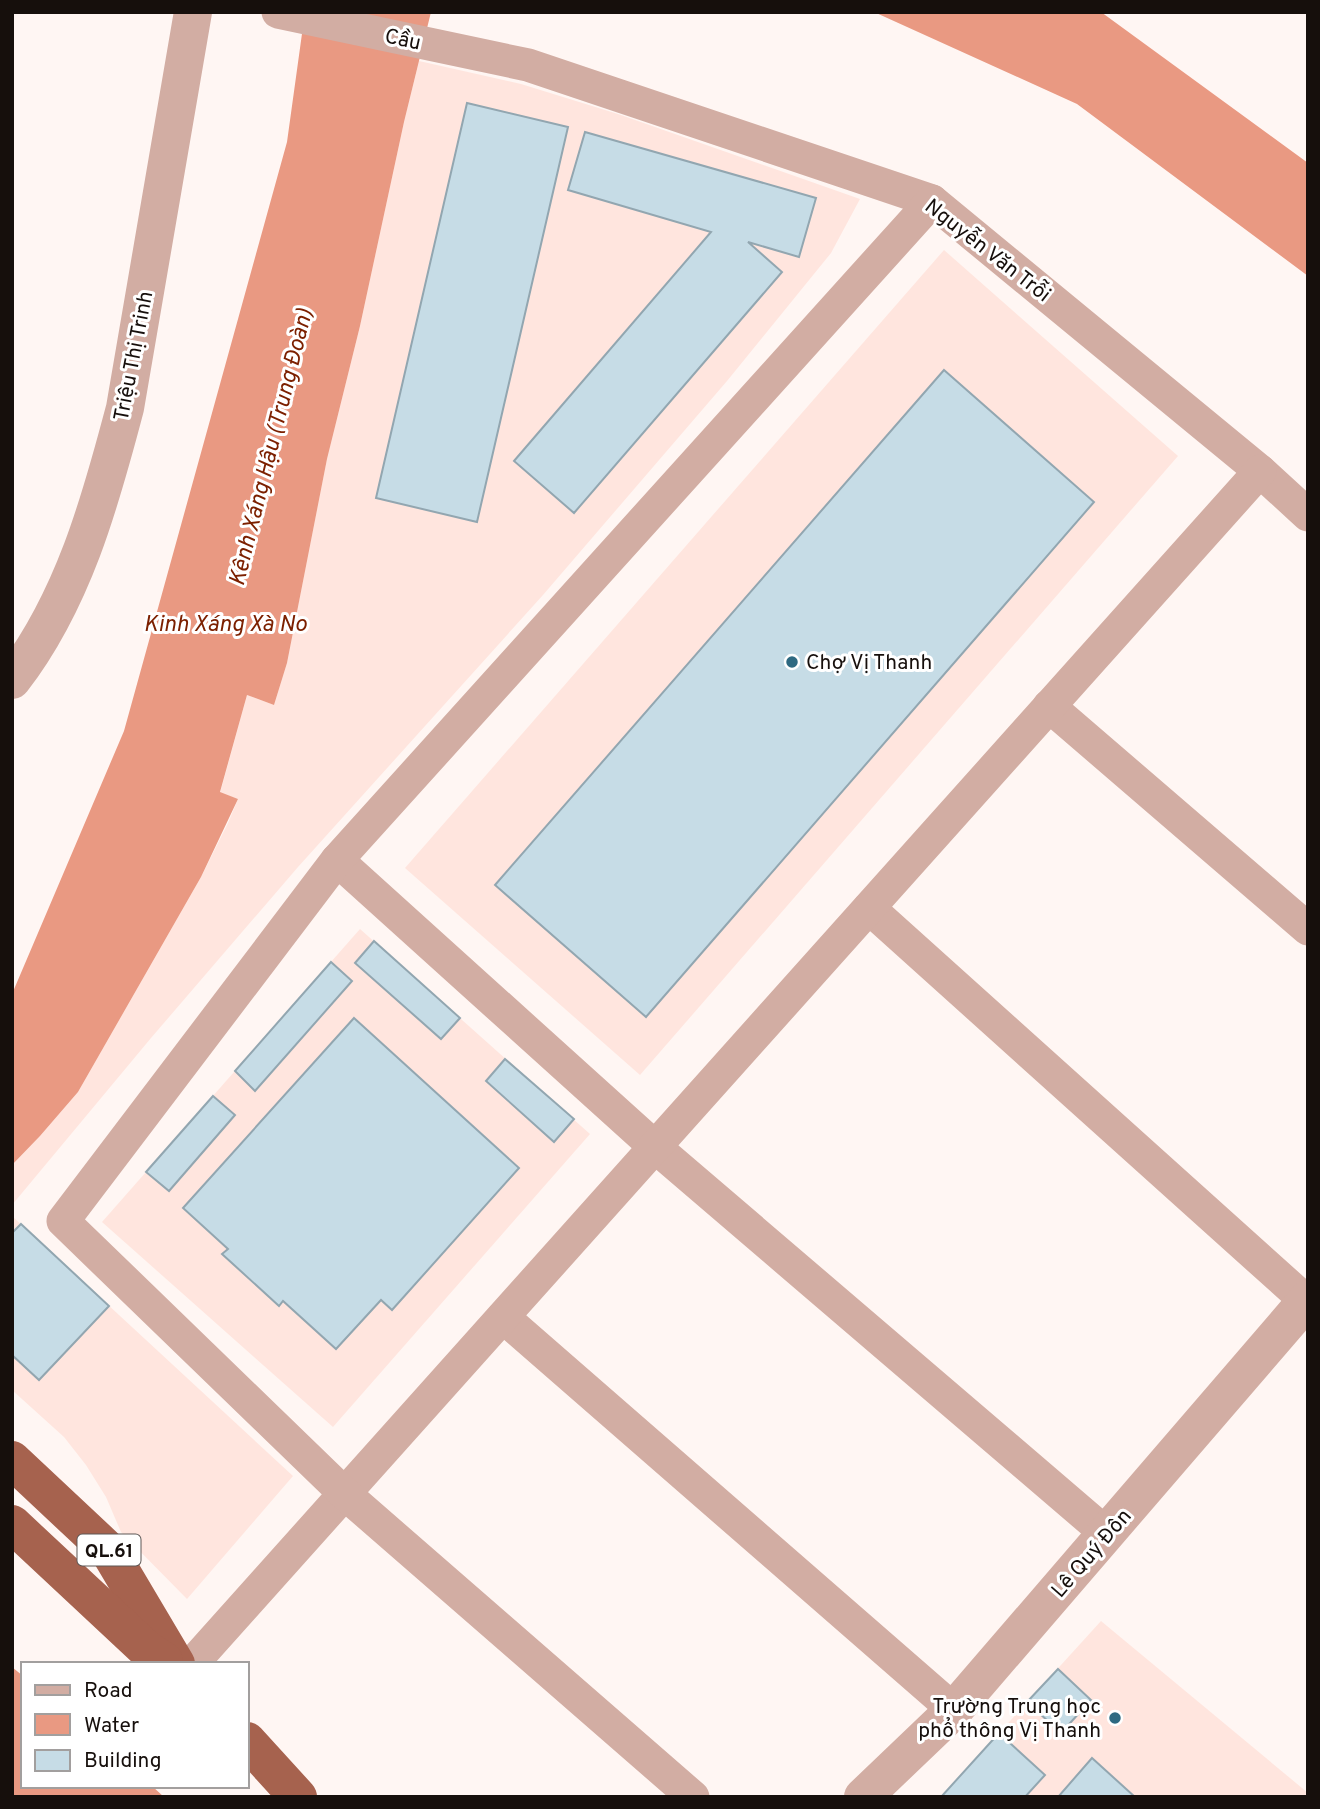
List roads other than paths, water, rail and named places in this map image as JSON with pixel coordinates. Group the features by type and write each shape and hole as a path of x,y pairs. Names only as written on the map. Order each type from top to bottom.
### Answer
{"highway":[{"name":"QL.61","path":"12,1460 110,1551 175,1662"},
{"path":"12,1524 146,1649 164,1662"},
{"path":"248,1742 299,1797"}],"street":[{"name":"Triệu Thị Trinh","path":"12,680 45,632 63,597 112,457 125,408 193,12"},
{"name":"Cầu","path":"278,12 528,65"},
{"name":"Nguyễn Văn Trỗi","path":"528,65 932,201 1260,471 1308,515"},
{"path":"693,1797 345,1494 63,1221 337,860 932,201"},
{"path":"194,1662 1260,471"},
{"path":"1049,706 1308,929"},
{"path":"337,860 655,1147 1107,1534"},
{"path":"869,908 1307,1300"},
{"name":"Lê Quý Đôn","path":"863,1797 954,1710 1307,1300"},
{"path":"503,1317 954,1710"}],"water":[{"name":"Kinh Xáng Xà No","path":"305,12 431,12 327,459 287,663 274,705 247,695 220,792 238,799 201,877 78,1092 12,1165 12,994 124,731 287,142"},
{"path":"874,12 1101,12 1308,163 1308,276 1077,104"},
{"path":"12,1667 21,1674 21,1788 154,1788 164,1797 12,1797"}],"place":[{"name":"Chợ Vị Thanh","path":"792,662"},
{"name":"Trường Trung học phổ thông Vị Thanh","path":"1115,1718"}],"water label":[{"name":"Kênh Xáng Hậu (Trung Đoàn)","path":"270,447"}]}
